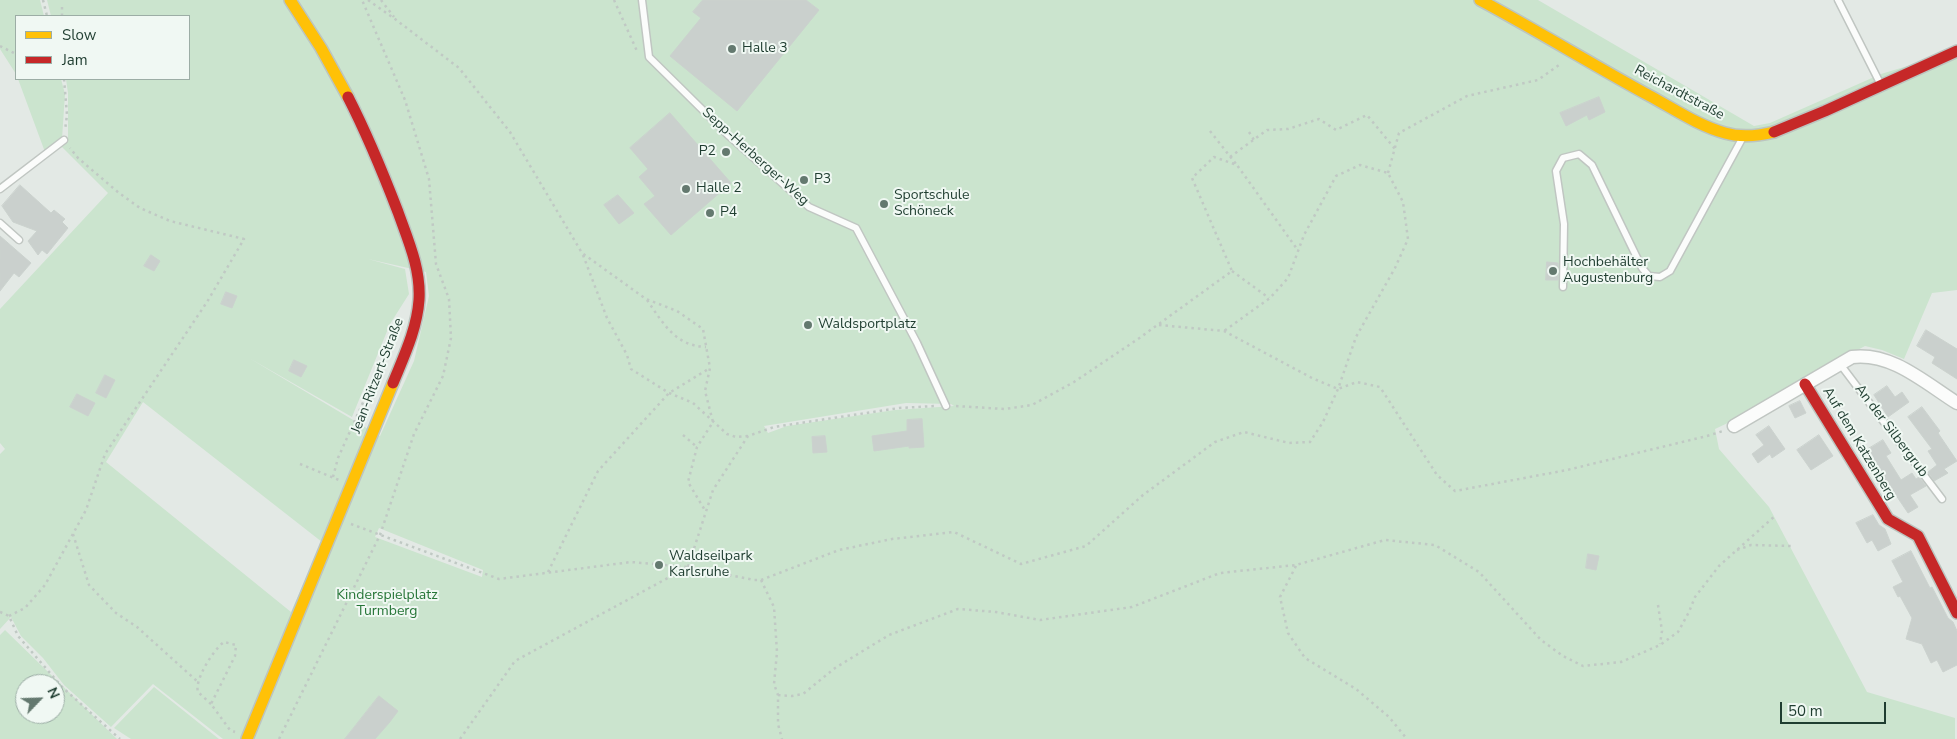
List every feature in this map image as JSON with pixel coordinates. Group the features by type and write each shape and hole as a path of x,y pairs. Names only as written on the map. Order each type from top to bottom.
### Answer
{"street":[{"name":"Jean-Ritzert-Straße","path":"247,739 415,328 419,297 416,265 388,185 365,129 320,48 290,0"},
{"name":"Reichardtstraße","path":"1482,1 1712,130 1743,136 1771,132 1881,86 1957,50"},
{"path":"1734,426 1852,357 1865,355 1881,358 1896,364 1957,404"},
{"name":"Auf dem Katzenberg","path":"1805,384 1888,520 1918,536 1957,612"}],"lane":[{"name":"Sepp-Herberger-Weg","path":"642,0 649,57 729,136 809,207 856,228 917,343 946,406"},
{"path":"1838,0 1881,86"},
{"path":"1563,287 1564,224 1556,171 1563,158 1579,154 1592,165 1642,268 1649,276 1660,277 1670,271 1743,136"},
{"path":"0,189 64,140"},
{"path":"0,223 19,240"},
{"name":"An der Silbergrub","path":"1840,364 1942,499"}],"path":[{"path":"43,0 47,15"},
{"path":"368,0 460,68 510,132 582,253 607,318 627,355 631,368 669,393 693,403 727,434 736,437 748,436 783,425 899,408 946,406 1005,409 1032,405 1074,382 1232,271"},
{"path":"381,0 395,19"},
{"path":"61,15 62,3"},
{"path":"0,46 15,54"},
{"path":"338,519 500,579 631,562 688,567 761,580 839,550 892,539 954,532 1021,564 1086,546 1143,495 1215,442 1244,432 1289,443 1310,442 1323,422 1338,389 1356,337 1395,268 1408,239 1403,202 1388,173 1399,134 1468,96 1538,80 1559,65 1566,66"},
{"path":"8,616 25,608 45,585 86,510 105,454 207,302 244,239 170,221 140,208 119,193 78,158 64,140 67,115 64,80"},
{"path":"1230,157 1267,130 1288,129 1319,119 1336,130 1367,115 1395,149"},
{"path":"1210,131 1298,249"},
{"path":"1248,132 1254,140"},
{"path":"1239,168 1237,165 1214,157 1192,178 1232,271 1269,299"},
{"path":"1224,331 1269,299 1288,278 1298,249 1336,176 1360,165 1388,173"},
{"path":"582,253 646,299 678,312 703,329 710,368 705,391 713,422 698,447 688,482 706,512"},
{"path":"646,299 668,331 694,346 706,347"},
{"path":"333,477 338,458 399,323"},
{"path":"1157,324 1224,331 1312,378 1338,389 1357,382 1380,387 1437,475 1455,491 1567,470 1707,436 1734,426"},
{"path":"548,572 598,471 669,393 710,368"},
{"path":"683,435 698,447"},
{"path":"460,739 515,661 688,567 713,490 748,436"},
{"path":"300,464 352,485"},
{"path":"778,695 792,696 803,694 835,668 889,635 958,609 996,612 1040,620 1132,607 1220,573 1296,565 1385,540 1435,545 1479,572 1541,640 1563,656 1584,666 1621,662 1660,646 1678,632 1695,597 1719,566 1776,515"},
{"path":"74,534 89,585 116,613 137,627 198,682"},
{"path":"279,739 380,534"},
{"path":"1736,551 1751,545 1793,546"},
{"path":"1296,565 1280,597 1288,632 1305,658 1356,689 1388,717 1408,739"},
{"path":"761,580 774,607 778,652 774,684 778,695 778,724 782,739"},
{"path":"1658,605 1662,631 1660,646"},
{"path":"0,612 8,616 18,636 63,688 120,739"},
{"path":"211,704 235,656 236,645 224,642 216,648 198,682 198,692 211,704 230,730 247,739"}],"green space":[{"path":"0,0 40,0 44,15 15,15 15,72 0,49"},
{"name":"Kinderspielplatz Turmberg","path":"47,0 1538,0 1754,126 1770,123 1881,74 1957,51 1957,290 1932,293 1904,359 1882,350 1865,346 1802,379 1734,420 1715,429 1719,449 1769,507 1867,692 1955,718 1955,739 223,739 153,684 111,727 65,686 65,674 55,674 43,658 21,636 11,617 0,629 0,454 5,449 0,443 0,309 108,193 60,145 68,139 66,80 190,80 190,15 51,15","holes":["368,259 426,272 429,296 414,361 380,436 249,358 352,417 390,324 409,294 405,269","143,402 322,542 291,612 106,462","906,403 951,404 954,406 895,410 787,426 768,433 764,426","379,528 483,570 482,577 375,537"]},
{"path":"18,80 61,80 65,94 62,139 45,152"},
{"path":"5,630 50,674 15,674 15,724 65,724 65,688 117,739 0,739 0,635"},
{"path":"154,687 219,739 131,739 114,728"}],"building":[{"name":"Halle 3","path":"703,0 806,0 819,10 737,111 670,56 701,18 693,12"},
{"path":"1599,97 1605,112 1589,120 1587,115 1566,126 1560,113"},
{"name":"Halle 2","path":"670,113 731,183 671,235 644,204 655,196 639,177 648,169 630,148"},
{"path":"20,185 51,213 54,210 65,219 62,222 68,228 47,254 42,250 38,255 28,241 37,231 13,222 2,206"},
{"path":"618,195 634,213 619,224 604,205"},
{"path":"0,236 31,263 19,277 14,273 0,291"},
{"path":"151,255 160,261 154,271 144,266"},
{"name":"Hochbehälter Augustenburg","path":"1547,262 1558,263 1558,280 1546,280"},
{"path":"226,292 237,296 232,308 221,304"},
{"path":"1926,330 1957,349 1957,379 1932,363 1935,357 1917,346"},
{"path":"294,360 307,366 301,377 289,371"},
{"path":"105,375 115,380 106,398 96,393"},
{"path":"1887,386 1895,397 1902,392 1909,402 1888,417 1874,395"},
{"path":"77,394 95,403 88,416 70,407"},
{"path":"1800,401 1806,413 1795,418 1789,406"},
{"path":"1922,407 1940,431 1938,433 1957,461 1944,469 1948,473 1934,481 1928,472 1937,465 1928,451 1932,449 1908,417"},
{"path":"922,419 924,447 909,448 909,446 874,451 872,436 907,431 907,420"},
{"path":"1769,426 1785,449 1772,458 1770,454 1758,463 1752,454 1764,445 1756,435"},
{"path":"1819,435 1833,456 1811,470 1797,450"},
{"path":"825,436 827,452 813,453 812,437"},
{"path":"1883,440 1891,453 1886,456 1901,480 1912,473 1916,479 1919,477 1926,486 1910,495 1918,507 1908,513 1889,485 1882,490 1860,454"},
{"path":"1873,515 1879,525 1885,529 1891,544 1878,551 1872,540 1867,543 1856,523"},
{"path":"1911,551 1930,588 1932,587 1957,631 1957,665 1943,672 1937,660 1931,663 1922,644 1906,639 1912,618 1893,587 1903,582 1892,561"},
{"path":"1588,554 1599,556 1596,570 1586,568"},
{"path":"379,696 398,711 389,723 375,739 345,739"}],"traffic: slow":[{"path":"290,0 321,48 348,97"},
{"path":"1480,0 1696,122 1715,130 1738,136 1774,132"},
{"path":"247,739 393,383"}],"traffic: jam":[{"path":"1774,132 1957,51"},
{"path":"348,97 392,197 410,244 418,277 419,300 416,321 393,383"},
{"path":"1805,384 1888,519 1918,536 1957,613"}],"place":[{"name":"Halle 3","path":"732,49"},
{"name":"P2","path":"726,152"},
{"name":"P3","path":"804,180"},
{"name":"Halle 2","path":"686,189"},
{"name":"Sportschule Schöneck","path":"884,204"},
{"name":"P4","path":"710,213"},
{"name":"Hochbehälter Augustenburg","path":"1553,271"},
{"name":"Waldsportplatz","path":"808,325"},
{"name":"Waldseilpark Karlsruhe","path":"659,565"}]}
